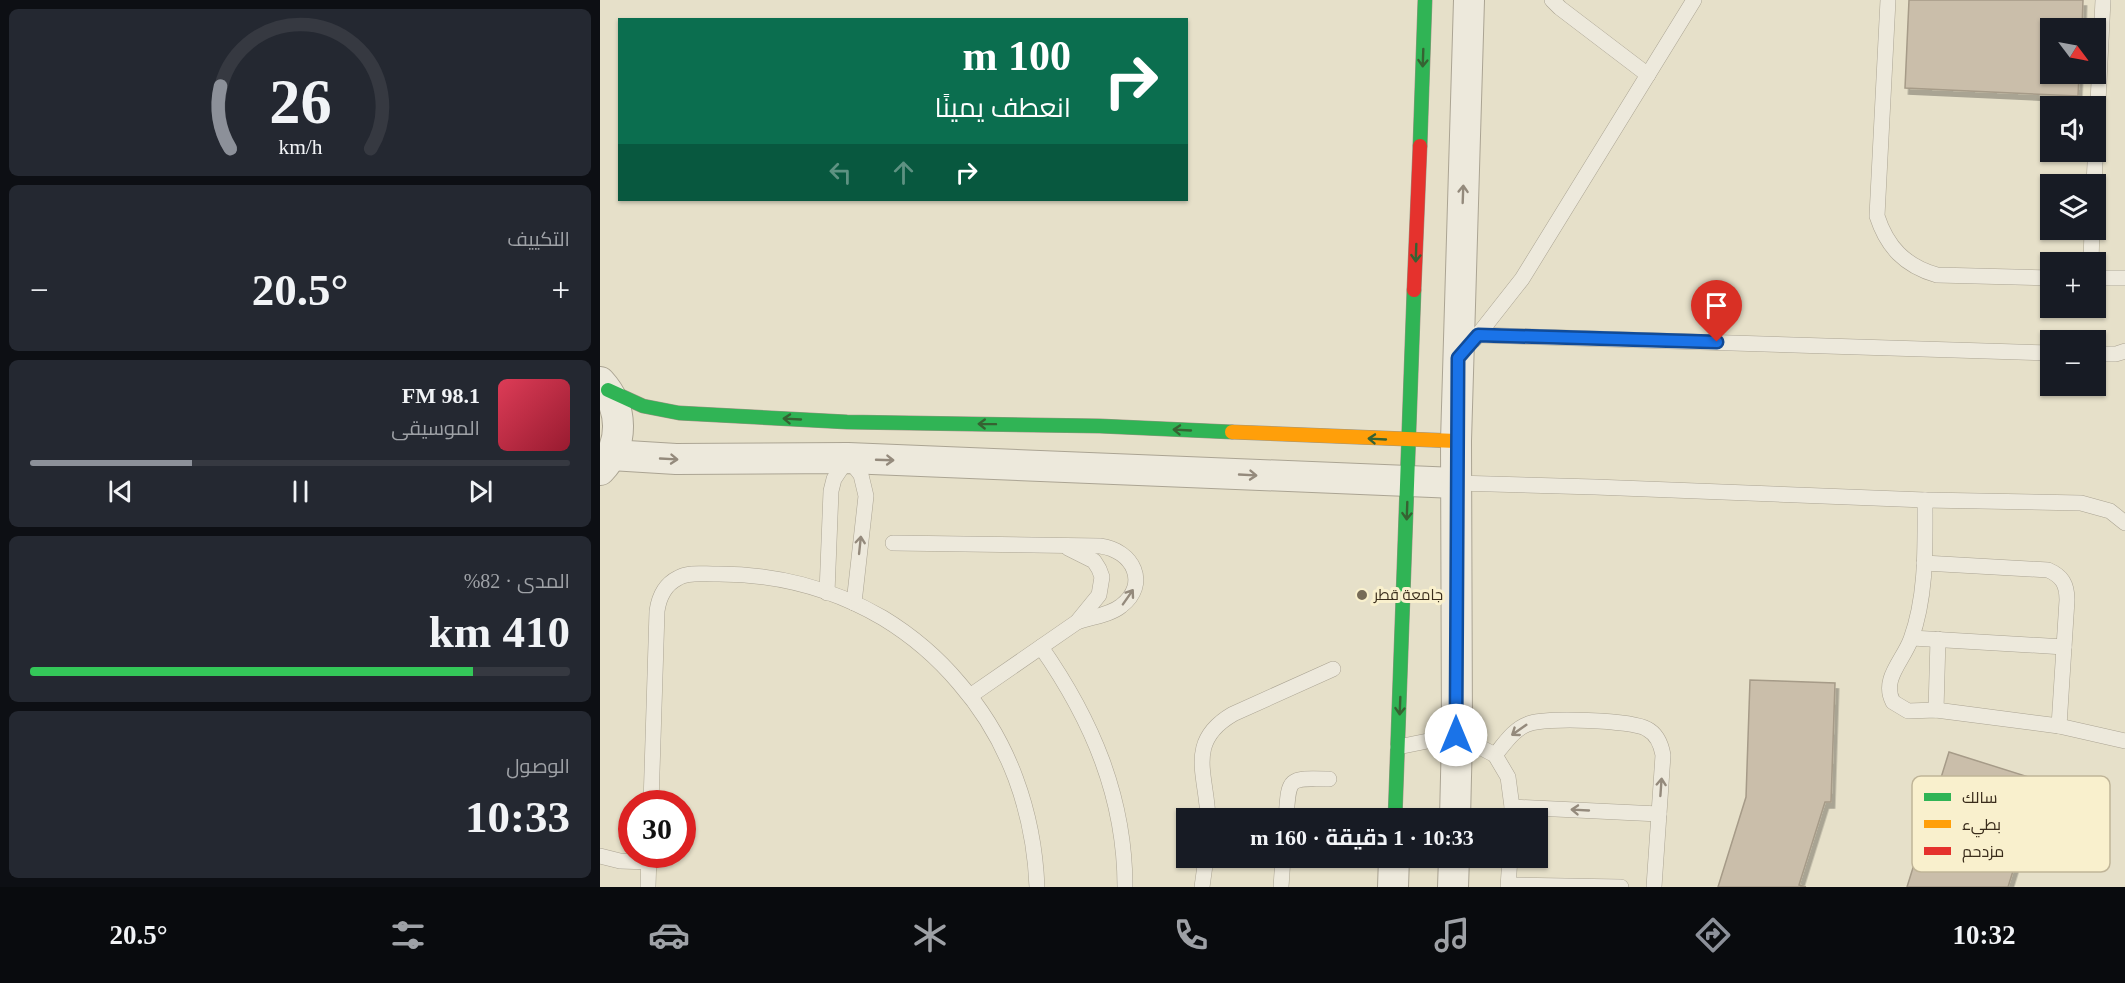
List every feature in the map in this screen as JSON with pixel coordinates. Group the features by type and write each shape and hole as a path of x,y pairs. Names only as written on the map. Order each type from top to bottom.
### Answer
{"street":[{"path":"1395,808 1425,0"},
{"path":"1455,808 1456,441 1469,0"},
{"path":"604,386 643,406 679,413 847,422 1100,426 1456,441"},
{"path":"604,386 615,402 619,429 605,463 676,459 848,458 1456,483"},
{"path":"847,422 848,458"},
{"path":"1100,426 1100,468"},
{"path":"1393,887 1394,868"},
{"path":"1453,887 1454,868"}],"lane":[{"path":"1552,0 1648,75"},
{"path":"1458,358 1522,279 1694,0"},
{"path":"1888,0 1877,216 1888,243 1910,264 1936,275 2040,278"},
{"path":"2094,174 2103,0"},
{"path":"2106,278 2125,278"},
{"path":"1478,335 2040,353"},
{"path":"2106,354 2125,351"},
{"path":"827,592 831,491 834,479 848,458 861,475 866,496 854,603"},
{"path":"1456,483 1925,500 2082,503 2110,511 2125,523"},
{"path":"1925,500 1924,563 1920,604 1911,638 1890,679 1888,687 1893,702 1908,711 1936,710 2059,726 2125,741"},
{"path":"893,543 1111,547 1121,552 1129,560 1134,570 1133,592 1119,608 1077,622"},
{"path":"970,696 1077,622 1099,595 1102,577 1094,561 1066,547"},
{"path":"1924,563 2048,570 2057,574 2064,581 2067,590 2059,726"},
{"path":"651,790 657,611 658,601 669,584 687,574 763,576 796,583 854,603 884,619 911,637 936,659 970,696 998,737 1023,798 1032,831 1037,887"},
{"path":"1911,638 2064,647"},
{"path":"1936,710 1938,639"},
{"path":"1041,647 1078,704 1106,768 1121,835 1125,887"},
{"path":"1207,808 1201,759 1205,741 1213,730 1233,714 1333,669"},
{"path":"1495,755 1519,728 1538,721 1640,725 1649,729 1661,745 1663,755 1654,887"},
{"path":"1398,747 1456,735 1495,755 1508,777 1511,808"},
{"path":"1287,808 1288,790 1294,780 1300,778 1329,779"},
{"path":"1548,813 1659,814"},
{"path":"600,856 618,860"},
{"path":"648,887 649,868"},
{"path":"1202,887 1205,868"},
{"path":"1281,887 1282,868"},
{"path":"1510,868 1509,886 1622,887"}],"building":[{"path":"1909,0 2083,0 2082,18 2040,18 2040,84 2079,84 2078,96 1905,88"},
{"path":"1750,680 1835,683 1831,802 1825,802 1799,885 1806,887 1718,887 1746,797"},
{"path":"1949,752 2025,776 1942,776"},
{"path":"1912,871 2013,872 2008,887 1907,887"}],"traffic: fast":[{"path":"1420,146 1425,0"},
{"path":"1395,808 1414,290"},
{"path":"608,390 643,406 679,413 847,422 1100,426 1232,432"}],"traffic: slow":[{"path":"1232,432 1456,441"}],"traffic: jam":[{"path":"1414,290 1420,146"}],"place":[{"name":"جامعة قطر","path":"1362,595"}],"route":[{"path":"1456,735 1458,358 1478,335 1717,342"}]}
